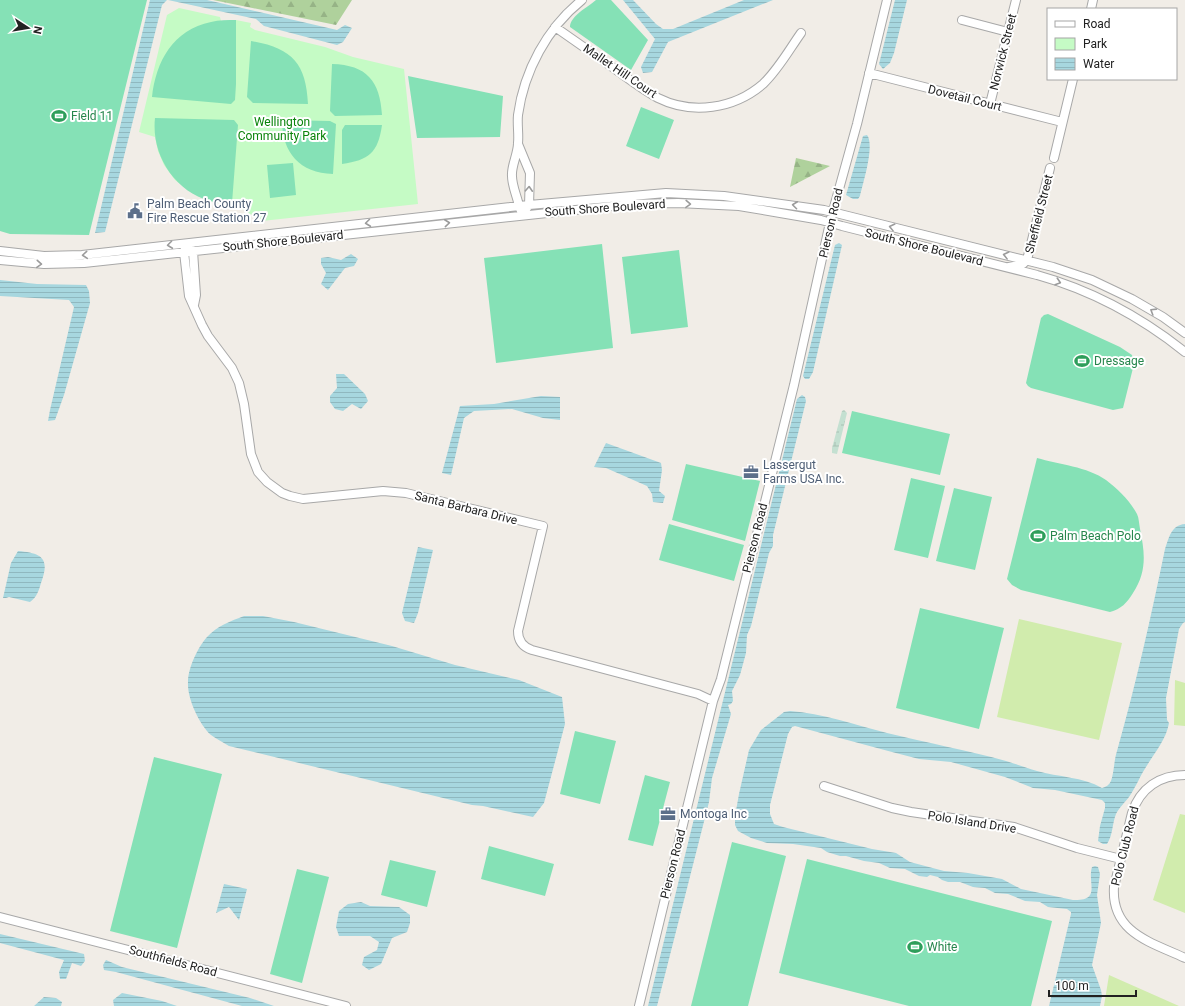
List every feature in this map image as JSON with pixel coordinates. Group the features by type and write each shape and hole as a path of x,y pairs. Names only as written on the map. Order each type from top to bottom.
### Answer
{"street":[{"path":"523,215 511,176 518,144 518,117 524,88 537,56 556,27 582,0"},
{"name":"Pierson Road","path":"639,1006 713,701 721,679 794,384 830,223 857,124 887,0"},
{"name":"Norwick Street","path":"990,104 1016,0"},
{"path":"962,20 1008,32"},
{"name":"Mallet Hill Court","path":"556,27 658,98 677,105 702,108 729,103 743,98 754,91 772,74 801,33"},
{"name":"Dovetail Court","path":"869,72 1062,122"},
{"name":"Sheffield Street","path":"1054,158 1073,80"},
{"path":"518,144 530,173 528,205 523,215"},
{"name":"Sheffield Street","path":"1027,260 1050,168"},
{"name":"South Shore Boulevard","path":"0,251 44,256 82,255 528,205 666,193 724,196 833,212 1045,264 1111,288 1148,308 1185,333"},
{"name":"South Shore Boulevard","path":"0,260 44,264 84,263 631,204 678,203 739,206 821,220 1020,271 1067,285 1102,299 1138,318 1185,352"},
{"path":"186,243 193,251"},
{"name":"Santa Barbara Drive","path":"186,243 184,252 189,296 204,329 232,368 239,383 244,404 252,459 261,476 274,488 290,496 312,499 383,491 406,493 543,526 518,631 519,639 524,647 698,694 713,701"},
{"name":"Santa Barbara Drive","path":"193,251 196,295 194,305"},
{"path":"1006,268 1019,266 1027,260"},
{"path":"1020,271 1029,266 1045,264"},
{"name":"Polo Club Road","path":"1185,775 1161,779 1141,794 1132,813 1114,895 1115,907 1122,922 1127,928 1140,937 1185,958"},
{"name":"Polo Island Drive","path":"824,786 892,808 1014,827 1077,848 1121,859"},
{"name":"Southfields Road","path":"0,917 346,1006"}],"green space":[{"name":"Field 11","path":"0,0 147,0 89,235 10,234 0,231"},
{"path":"213,0 352,0 336,25"},
{"path":"596,0 611,0 648,40 631,70 570,27 576,15"},
{"name":"Wellington Community Park","path":"179,8 220,17 221,21 236,20 251,23 250,27 255,30 325,47 353,57 404,69 418,204 262,221 232,203 211,202 192,193 175,180 164,165 158,151 155,137 139,132 167,15"},
{"path":"236,20 236,84 235,100 231,104 152,97 154,84 162,60 177,40 186,32 198,26 217,21"},
{"path":"251,41 277,48 287,53 294,60 300,68 304,78 308,104 253,103 247,97"},
{"path":"332,64 354,68 363,72 369,77 375,84 381,103 382,115 335,116 330,111"},
{"path":"408,76 503,96 500,137 417,138"},
{"path":"641,107 674,120 659,159 626,146"},
{"path":"155,118 234,120 238,125 232,203 212,202 197,196 176,180 161,157 157,145"},
{"path":"282,120 330,121 336,124 333,174 311,170 295,159 285,142"},
{"path":"345,125 382,125 378,142 371,154 359,160 342,164 342,130"},
{"path":"796,158 830,166 790,187"},
{"path":"293,163 296,195 270,198 267,165"},
{"path":"602,244 613,348 496,363 484,258"},
{"path":"679,250 688,327 631,334 622,257"},
{"name":"Dressage","path":"1048,314 1120,347 1132,355 1134,364 1123,408 1113,410 1028,386 1026,383 1041,318"},
{"path":"844,410 847,413 837,454 832,453 842,411"},
{"path":"852,411 950,434 940,475 842,453"},
{"path":"1037,458 1082,469 1099,476 1119,491 1131,504 1137,514 1144,554 1143,570 1138,585 1131,597 1126,603 1117,609 1110,612 1021,590 1012,585 1007,579"},
{"path":"686,464 760,481 745,541 672,520"},
{"path":"911,478 945,486 928,558 894,550"},
{"path":"954,488 992,497 975,570 936,561"},
{"path":"669,524 744,545 734,581 659,560"},
{"path":"920,608 1004,628 979,729 896,708"},
{"path":"1019,619 1122,643 1099,740 997,717"},
{"path":"1175,680 1185,683 1185,726 1174,725"},
{"path":"575,731 616,741 600,804 560,794"},
{"path":"154,757 222,774 177,948 110,931"},
{"path":"645,775 670,782 653,846 628,840"},
{"path":"1180,814 1185,815 1185,913 1153,900"},
{"path":"732,842 786,856 748,1006 691,1006"},
{"path":"489,846 554,864 545,896 481,879"},
{"name":"White","path":"807,859 1052,921 1031,1006 909,1006 779,973"},
{"path":"390,860 436,871 427,907 381,895"},
{"path":"297,869 329,877 302,983 270,974"},
{"path":"1109,975 1179,1006 1104,1006"}],"water":[{"path":"150,0 167,0 162,5 105,232 95,233"},
{"path":"168,0 207,0 337,30 345,25 352,28 343,42 337,45 264,26 256,19"},
{"path":"623,0 633,0 656,24 663,29 673,29 744,0 773,0 668,42 652,72 643,73 641,67 655,39"},
{"path":"895,0 907,0 894,53 890,63 883,69 879,64"},
{"path":"867,135 870,147 866,174 860,196 858,199 853,199 846,195 863,136"},
{"path":"839,243 842,245 813,372 809,379 805,379 803,376 835,245"},
{"path":"351,254 358,259 354,266 345,268 328,290 321,284 326,273 321,264 321,258 328,257 341,260"},
{"path":"0,280 37,284 86,285 89,291 90,303 64,395 55,420 48,421 74,307 69,300 0,296"},
{"path":"336,374 344,374 365,394 368,401 361,409 352,404 343,411 335,409 330,402 330,396 337,388"},
{"path":"802,395 805,397 806,401 773,535 773,546 769,553 751,626 747,635 746,653 740,675 732,691 733,701 728,705 731,714 712,778 709,802 657,1006 648,1006 797,399"},
{"path":"541,396 560,397 560,420 543,418 512,409 474,411 464,418 451,475 442,473 460,406 494,404"},
{"path":"606,443 661,463 662,470 659,491 665,496 663,503 653,502 652,494 647,486 606,468 594,467"},
{"path":"1185,524 1185,622 1179,629 1166,698 1167,720 1169,723 1168,729 1129,797 1116,814 1107,844 1103,844 1098,841 1105,808 1105,803 1102,800 1055,790 1033,788 1005,777 951,762 919,759 795,726 792,727 788,734 770,805 770,814 774,824 783,827 872,849 896,853 910,862 944,871 968,873 1002,879 1021,889 1073,900 1088,898 1092,890 1092,867 1098,867 1100,874 1097,895 1101,923 1092,965 1101,990 1102,996 1100,1006 1049,1006 1071,914 1071,912 1067,909 1048,907 1040,902 1025,901 1008,894 995,893 985,888 973,887 960,882 948,882 930,875 927,877 919,876 905,869 890,868 879,863 840,856 827,852 821,848 793,844 767,843 751,838 738,831 735,825 735,816 749,750 761,730 784,712 790,711 826,717 887,733 977,753 1037,771 1079,779 1102,788 1107,786 1112,778 1116,755 1131,701 1165,549 1169,537 1174,529"},
{"path":"418,547 433,550 418,613 414,623 405,621 402,613"},
{"path":"18,551 33,553 39,556 44,563 44,575 36,596 30,602 9,597 3,598 11,563"},
{"path":"244,616 263,616 294,622 392,646 455,665 519,680 562,697 565,724 544,803 533,817 472,805 229,746 215,738 198,718 189,695 188,676 197,652 207,637 220,627"},
{"path":"224,884 247,889 239,920 229,907 216,913"},
{"path":"361,902 370,906 399,907 410,915 410,923 407,932 392,938 381,964 369,970 362,965 364,957 377,950 379,942 370,936 339,936 336,927 339,911 348,904"},
{"path":"0,934 84,954 85,961 81,966 72,963 66,979 60,979 59,972 64,960 0,943"},
{"path":"106,960 122,967 250,998 274,1006 242,1006 104,970 103,965"},
{"path":"122,993 162,1001 177,1006 114,1006 113,1000"},
{"path":"44,997 56,998 62,1002 61,1006 34,1006"}],"place":[{"name":"Field 11","path":"59,116"},
{"name":"Palm Beach County Fire Rescue Station 27","path":"135,211"},
{"name":"Dressage","path":"1082,361"},
{"name":"Lassergut Farms USA Inc.","path":"751,472"},
{"name":"Palm Beach Polo","path":"1038,536"},
{"name":"Montoga Inc","path":"668,814"},
{"name":"White","path":"915,947"}]}
